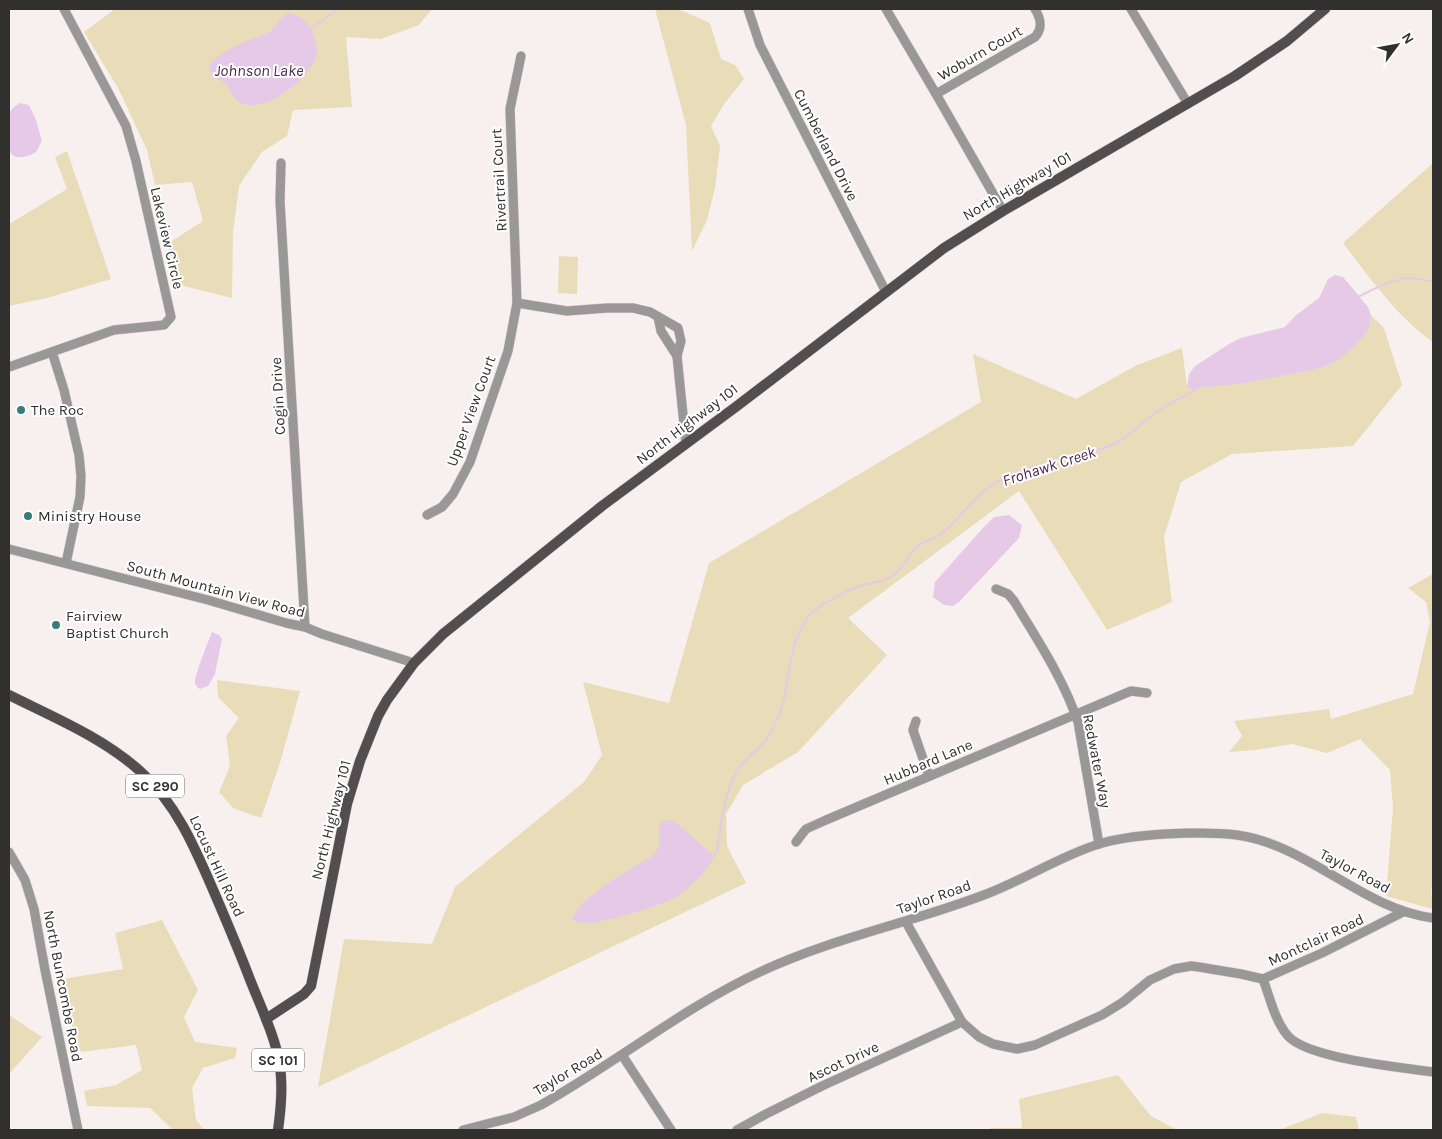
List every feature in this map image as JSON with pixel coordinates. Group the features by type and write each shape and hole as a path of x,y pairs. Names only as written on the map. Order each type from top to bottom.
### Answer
{"main road":[{"name":"North Highway 101","path":"266,1019 304,994 311,986 336,855 354,778 378,716 397,685 414,663 443,634 564,536 944,248 1003,211 1262,59 1325,9"},
{"name":"Locust Hill Road","path":"9,695 116,752 140,771 166,800 183,825 202,865 266,1019 280,1065 282,1103 278,1130"}],"street":[{"name":"Lakeview Circle","path":"9,368 114,330 164,325 170,320 171,314 126,126 64,9"},
{"name":"Cumberland Drive","path":"748,9 760,45 886,292"},
{"path":"886,9 1003,211"},
{"name":"Woburn Court","path":"936,94 1035,37 1041,23 1035,9"},
{"path":"1131,9 1188,104"},
{"name":"Rivertrail Court","path":"517,303 510,109 521,56"},
{"name":"Cogin Drive","path":"281,163 280,201 305,627"},
{"path":"517,303 567,311 633,308 650,312 678,328 681,341 677,356 686,444"},
{"name":"Upper View Court","path":"427,515 442,507 448,500 470,462 508,351 517,303"},
{"path":"658,317 661,331 677,356"},
{"path":"52,352 64,390 79,455 81,476 80,497 66,563"},
{"name":"South Mountain View Road","path":"9,549 305,627 414,663"},
{"name":"Redwater Way","path":"996,589 1008,594 1014,601 1058,673 1075,714 1099,844"},
{"name":"Hubbard Lane","path":"796,842 806,830 1075,714 1131,691 1147,693"},
{"path":"916,721 913,730 929,776"},
{"name":"Taylor Road","path":"463,1130 501,1121 534,1108 622,1055 704,1002 761,971 809,952 906,922 992,892 1076,852 1099,844 1130,838 1197,834 1257,839 1299,856 1403,912 1433,918"},
{"name":"North Buncombe Road","path":"10,858 25,880 34,909 78,1130"},
{"name":"Montclair Road","path":"906,922 962,1022 979,1037 992,1044 1006,1048 1025,1048 1065,1033 1102,1015 1150,980 1174,969 1199,967 1241,974 1263,980 1403,912"},
{"path":"1263,980 1284,1031 1300,1046 1332,1056 1433,1072"},
{"name":"Ascot Drive","path":"737,1130 822,1086 962,1022"},
{"path":"622,1055 671,1130"}],"shaded area":[{"path":"115,9 432,9 419,25 381,39 346,37 352,107 293,110 287,136 262,152 239,186 233,232 232,298 180,285 167,244 203,221 192,182 155,185 147,150 118,88 84,32"},
{"path":"655,9 678,9 710,23 721,59 735,65 744,79 724,104 711,126 720,146 715,188 707,220 692,251 686,125"},
{"path":"67,151 111,279 47,298 9,306 9,224 67,189 55,157"},
{"path":"1433,163 1433,342 1396,309 1343,243"},
{"path":"559,256 578,257 577,294 558,293"},
{"path":"1371,315 1384,328 1402,385 1353,446 1232,454 1181,482 1164,537 1172,602 1107,630 1019,491 848,618 887,655 798,752 743,785 726,814 727,846 746,883 318,1087 344,939 432,944 455,887 584,782 602,755 583,682 669,703 709,563 981,402 973,354 1076,399 1137,365 1182,348 1187,387 1192,389 1249,382 1317,369 1334,363 1361,339 1370,327"},
{"path":"1433,574 1433,877 1431,895 1433,896 1433,909 1386,896 1393,808 1390,770 1360,739 1327,753 1292,744 1229,752 1242,736 1234,721 1329,709 1331,719 1413,694 1430,622 1426,602 1408,588"},
{"path":"217,680 300,691 280,763 261,818 233,808 219,792 230,766 226,736 239,718 218,697"},
{"path":"162,920 198,990 184,1017 195,1042 237,1048 235,1058 203,1068 192,1088 196,1120 204,1130 173,1130 150,1108 87,1106 84,1091 116,1085 142,1070 136,1045 81,1052 57,980 123,969 115,933"},
{"path":"9,1015 42,1037 9,1074"},
{"path":"1118,1075 1151,1116 1177,1130 991,1130 990,1128 1022,1128 1019,1099"},
{"path":"1322,1113 1356,1117 1359,1130 1279,1130"}],"water":[{"name":"Johnson Lake","path":"288,13 304,20 311,30 317,51 312,65 296,83 275,99 253,105 240,103 226,84 212,75 209,66 228,50 269,32"},
{"path":"20,103 29,105 42,141 36,152 27,156 16,157 11,153 8,134 11,112"},
{"path":"1335,275 1343,277 1368,307 1371,315 1370,327 1361,339 1334,363 1317,369 1245,383 1192,389 1187,387 1189,374 1195,366 1241,338 1285,327 1295,316 1319,298 1328,279"},
{"path":"1009,515 1022,525 1019,538 959,602 953,606 944,605 933,597 935,582 982,529 994,517"},
{"path":"212,632 219,635 222,639 215,674 208,686 200,689 195,683 195,679"},
{"path":"673,820 714,856 707,868 694,883 670,900 630,914 588,923 579,923 572,919 577,910 596,892 654,855 659,846 659,827 663,821"}],"waterway":[{"path":"311,28 339,9"},
{"name":"Frohawk Creek","path":"1358,297 1400,279 1409,278 1433,281"},
{"name":"Frohawk Creek","path":"714,856 717,851 724,804 732,782 737,771 767,738 775,724 785,696 796,640 806,620 816,609 840,595 863,585 882,581 892,576 916,548 942,534 984,491 1000,480 1027,469 1112,445 1129,435 1159,410 1200,387"}],"place":[{"name":"The Roc","path":"21,410"},
{"name":"Ministry House","path":"28,516"},
{"name":"Fairview Baptist Church","path":"56,625"}]}
